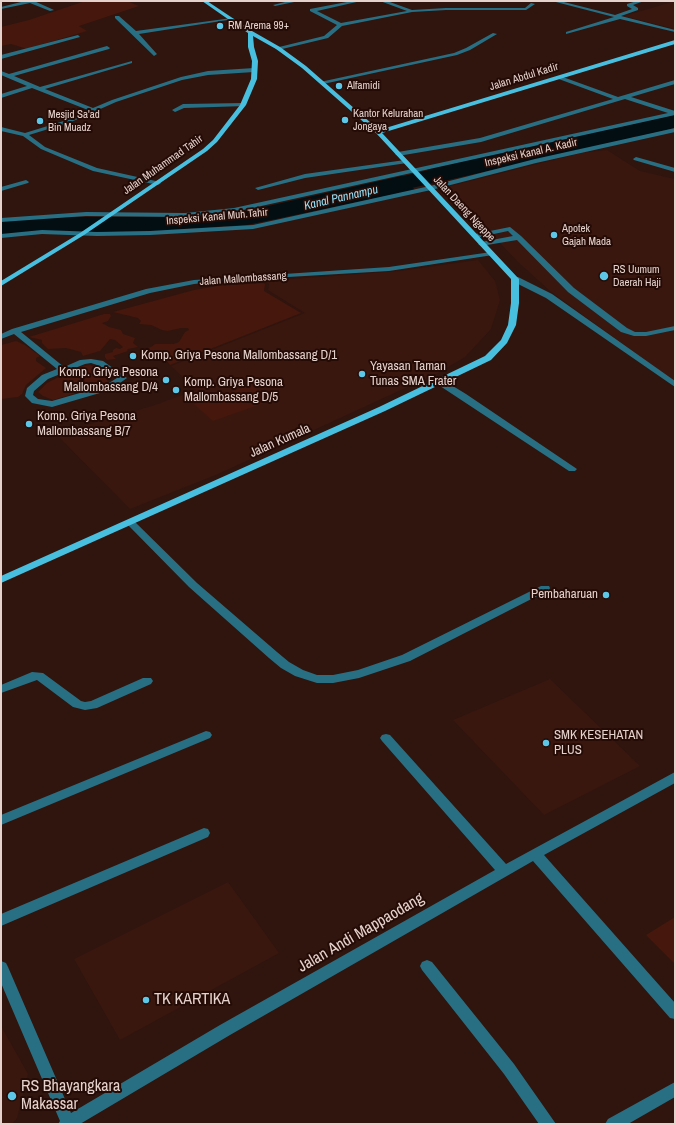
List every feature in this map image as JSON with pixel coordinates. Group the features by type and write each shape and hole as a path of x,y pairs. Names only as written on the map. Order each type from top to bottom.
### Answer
{"main road":[{"name":"Jalan Daeng Ngeppe","path":"204,1 250,32 278,48 323,82 378,132 515,279"},
{"name":"Jalan Muhammad Tahir","path":"1,284 93,227 158,183 205,150 225,130 243,105 254,79 255,61 250,47 250,32"},
{"name":"Jalan Abdul Kadir","path":"378,132 675,42"},
{"name":"Jalan Kumala","path":"1,580 440,382 488,358 504,341 512,325 515,303 515,279"}],"street":[{"path":"1,8 30,1 52,10"},
{"path":"276,5 293,1"},
{"path":"340,24 312,10 359,1"},
{"path":"382,1 412,11"},
{"path":"554,1 675,32"},
{"path":"568,33 617,17 636,9 629,6 642,1"},
{"path":"278,48 326,37 340,24 412,11 446,9 524,9 533,4"},
{"path":"117,17 135,33 154,54"},
{"path":"135,33 232,19"},
{"path":"323,82 456,54 495,34"},
{"path":"1,57 78,36"},
{"path":"9,76 107,48"},
{"path":"39,89 130,62"},
{"path":"25,135 69,121 92,110 181,79 216,72 254,70"},
{"path":"1,73 92,110"},
{"path":"558,77 618,99"},
{"path":"398,154 481,140 675,82"},
{"path":"1,96 32,86"},
{"path":"625,97 674,113"},
{"path":"175,110 183,106 243,105"},
{"name":"Inspeksi Kanal A. Kadir","path":"415,171 674,113"},
{"path":"612,127 635,138"},
{"path":"2,130 25,135 43,148 95,170 158,183"},
{"name":"Inspeksi Kanal A. Kadir","path":"429,187 535,161 675,130"},
{"path":"661,132 675,137"},
{"path":"636,159 675,170"},
{"path":"258,188 312,175 405,162"},
{"name":"Inspeksi Kanal Muh.Tahir","path":"1,220 111,214 185,214 234,210 415,171"},
{"path":"1,189 26,182"},
{"name":"Inspeksi Kanal Muh.Tahir","path":"1,236 42,232 82,234 150,233 253,226 429,187"},
{"path":"475,236 510,229 571,290 624,330 634,334 646,334 675,328"},
{"path":"481,244 519,237"},
{"name":"Jalan Mallombassang","path":"1,336 149,291 194,282 221,279 381,270 491,254"},
{"name":"Jalan Daeng Ngeppe","path":"515,279 549,296 675,385"},
{"path":"606,335 624,330"},
{"path":"15,331 63,370"},
{"path":"91,360 100,363 123,378 107,388 52,404 35,401 29,396 30,390 45,377 63,370 91,360"},
{"path":"440,382 572,469"},
{"path":"130,523 193,585 273,655 299,673 316,679 333,679 359,674 406,658 545,588"},
{"path":"1,689 32,676 39,676 77,704 85,706 94,705 147,681"},
{"path":"1,820 206,735"},
{"path":"386,738 504,871"},
{"name":"Jalan Andi Mappaodang","path":"67,1123 225,1030 504,871 675,777"},
{"path":"1,920 204,833"},
{"path":"535,854 573,899 675,1013"},
{"path":"427,966 509,1069 548,1124"},
{"path":"3,976 67,1123"},
{"path":"613,1124 675,1089"}],"shaded area":[{"path":"85,1 127,1 139,6 79,26 87,31 27,49 11,44 1,46 1,27 29,20"},
{"path":"672,2 675,3 675,29 624,16"},
{"name":"RS Uumum Daerah Haji","path":"607,150 640,171 675,179 675,382 550,291 518,262 447,187 581,153"},
{"path":"478,260 495,281 500,300 491,329 465,357 438,373 218,474 130,509 56,434 152,406 196,390 171,366 305,313 268,290 269,284 266,281 400,271"},
{"path":"265,284 264,291 301,313 170,365 167,361 159,359 159,356 150,354 144,349 155,344 174,344 179,342 185,332 189,330 188,328 168,331 162,330 151,325 139,324 141,321 138,318 113,312 194,290 217,286"},
{"path":"104,314 110,314 111,316 108,321 102,323 109,327 121,330 123,334 135,338 133,343 138,347 128,349 128,351 113,356 116,359 107,360 105,354 113,352 116,348 120,349 123,347 115,340 110,339 100,351 83,356 81,352 66,348 48,349 42,343 42,340 29,337"},
{"path":"16,341 25,345 40,356 36,358 36,361 46,368 26,385 22,394 18,397 1,399 1,345"},
{"path":"90,365 96,368 95,374 106,378 108,382 53,400 38,392 47,383 76,368"},
{"path":"251,385 270,401 213,421 194,404"},
{"name":"SMK KESEHATAN PLUS","path":"550,679 640,766 544,815 453,720"},
{"name":"TK KARTIKA","path":"228,882 279,953 120,1040 74,959"},
{"path":"675,917 675,964 646,935"},
{"name":"RS Bhayangkara Makassar","path":"1,1026 28,1074 17,1118 12,1124 1,1124"}],"water":[{"path":"675,115 675,128 637,137 618,128"},
{"path":"614,128 633,138 439,182 427,169"},
{"path":"402,176 415,190 247,225 165,230 102,231 121,218 187,217 246,211"},
{"path":"90,218 72,231 1,233 1,221"}],"waterway":[{"name":"Kanal Pannampu","path":"574,144 675,121"},
{"name":"Kanal Pannampu","path":"357,194 484,164"},
{"name":"Kanal Pannampu","path":"1,228 47,225 162,224"}],"place":[{"name":"RM Arema 99+","path":"220,26"},
{"name":"Alfamidi","path":"339,86"},
{"name":"Kantor Kelurahan Jongaya","path":"345,120"},
{"name":"Mesjid Sa'ad Bin Muadz","path":"40,121"},
{"name":"Apotek Gajah Mada","path":"554,235"},
{"name":"RS Uumum Daerah Haji","path":"604,276"},
{"name":"Komp. Griya Pesona Mallombassang D/1","path":"133,356"},
{"name":"Yayasan Taman Tunas SMA Frater","path":"362,374"},
{"name":"Komp. Griya Pesona Mallombassang D/4","path":"166,380"},
{"name":"Komp. Griya Pesona Mallombassang D/5","path":"176,390"},
{"name":"Komp. Griya Pesona Mallombassang B/7","path":"29,424"},
{"name":"Pembaharuan","path":"606,595"},
{"name":"SMK KESEHATAN PLUS","path":"546,743"},
{"name":"TK KARTIKA","path":"146,1000"},
{"name":"RS Bhayangkara Makassar","path":"12,1096"}]}
